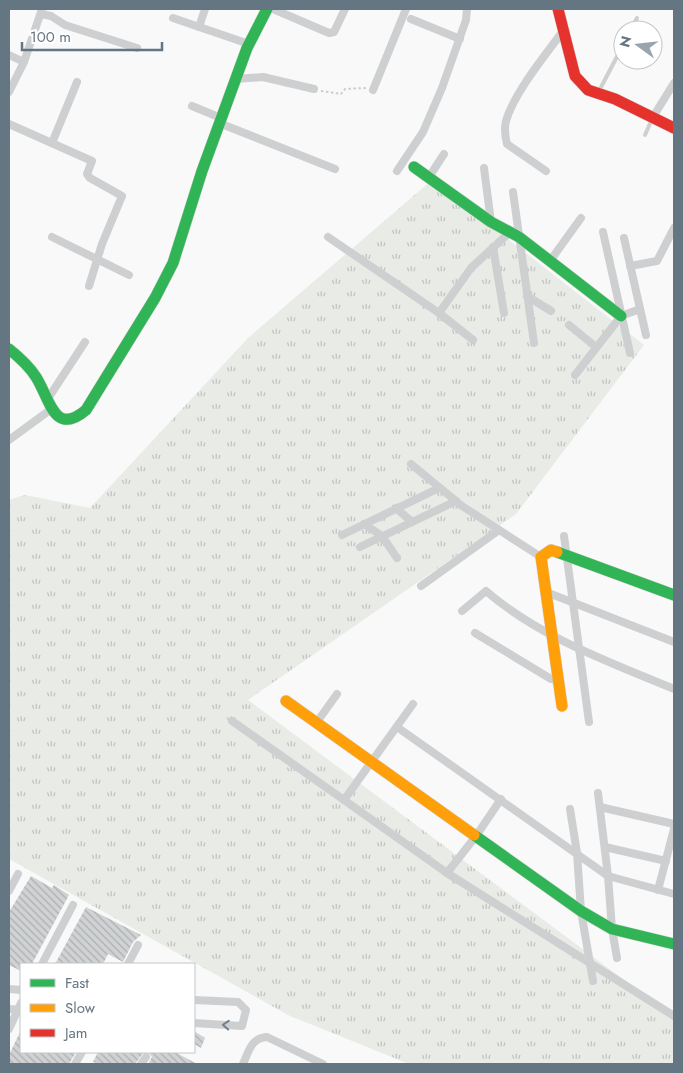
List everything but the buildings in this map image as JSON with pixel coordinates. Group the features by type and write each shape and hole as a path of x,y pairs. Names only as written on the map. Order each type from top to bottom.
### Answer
{"street":[{"path":"199,27 205,9"},
{"path":"9,349 35,375 49,405 60,418 69,420 80,417 155,298 173,263 220,120 249,44 267,9"},
{"path":"273,9 329,33 334,32 345,9"},
{"path":"374,90 406,9"},
{"path":"397,171 422,132 442,88 460,39 466,20 467,9"},
{"path":"558,9 575,76 588,90 653,117 674,128"},
{"path":"9,92 24,62 42,11 60,23 137,48"},
{"path":"173,18 249,44"},
{"path":"412,20 460,39"},
{"path":"546,171 508,144 505,128 506,119 530,75 563,31"},
{"path":"9,55 24,62"},
{"path":"235,80 264,77 314,89"},
{"path":"52,143 77,82"},
{"path":"653,117 674,83"},
{"path":"192,106 220,120 335,169"},
{"path":"9,124 92,161 87,174 90,178 122,196 97,259 89,286"},
{"path":"429,177 444,154"},
{"path":"414,167 491,222 514,234 621,316"},
{"path":"484,168 491,222"},
{"path":"514,192 514,234 527,296 534,343"},
{"path":"550,261 580,218"},
{"path":"630,266 657,261 674,228"},
{"path":"603,232 630,353"},
{"path":"439,312 471,268 493,247 514,234"},
{"path":"52,236 128,274"},
{"path":"328,237 439,312 473,340"},
{"path":"624,238 646,335"},
{"path":"493,247 504,313"},
{"path":"527,296 550,311"},
{"path":"576,375 621,316 640,309"},
{"path":"569,325 596,347"},
{"path":"9,440 49,405 85,342"},
{"path":"411,464 456,501 540,557 562,706"},
{"path":"342,534 440,488"},
{"path":"360,547 456,501"},
{"path":"396,508 412,522"},
{"path":"364,524 382,536 397,558"},
{"path":"421,586 499,530"},
{"path":"564,536 590,722"},
{"path":"540,557 551,550 566,554 674,596"},
{"path":"462,611 486,591 509,611 580,651 674,689"},
{"path":"546,592 674,642"},
{"path":"475,632 551,680 558,680"},
{"path":"316,722 337,694"},
{"path":"286,701 581,911 612,929 674,944"},
{"path":"344,800 413,704"},
{"path":"232,722 447,873 674,1016"},
{"path":"397,728 501,799 608,876 674,894"},
{"path":"598,793 612,929 617,958"},
{"path":"447,873 476,836 501,799"},
{"path":"600,807 674,824"},
{"path":"570,809 577,853 581,911 592,982"},
{"path":"658,890 674,829"},
{"path":"605,847 666,861"},
{"path":"9,892 18,874"},
{"path":"43,963 73,905"},
{"path":"129,963 138,945"},
{"path":"195,1000 238,1002 246,1010 242,1026 195,1022"},
{"path":"9,1009 20,1008"},
{"path":"9,1029 20,1008"},
{"path":"244,1064 253,1043 267,1037 320,1064"},
{"path":"75,1064 81,1053"}],"lane":[{"path":"598,93 613,64"},
{"path":"644,135 653,117"}],"path":[{"path":"314,89 333,94 341,94 345,90 354,88 374,90"}],"green space":[{"path":"432,180 644,345 516,514 248,700 674,1017 674,1064 409,1064 288,1015 9,859 9,500 25,495 90,508 248,338"}],"traffic: fast":[{"path":"9,349 33,373 54,412 60,417 67,419 75,417 86,410 155,298 173,263 202,171 247,48 267,9"},
{"path":"414,167 491,222 519,237 621,316"},
{"path":"557,552 674,595"},
{"path":"474,835 581,911 612,929 674,944"}],"traffic: slow":[{"path":"557,552 551,550 541,557 562,706"},
{"path":"286,701 474,835"}],"traffic: jam":[{"path":"558,9 575,76 588,90 615,99 674,128"}]}
